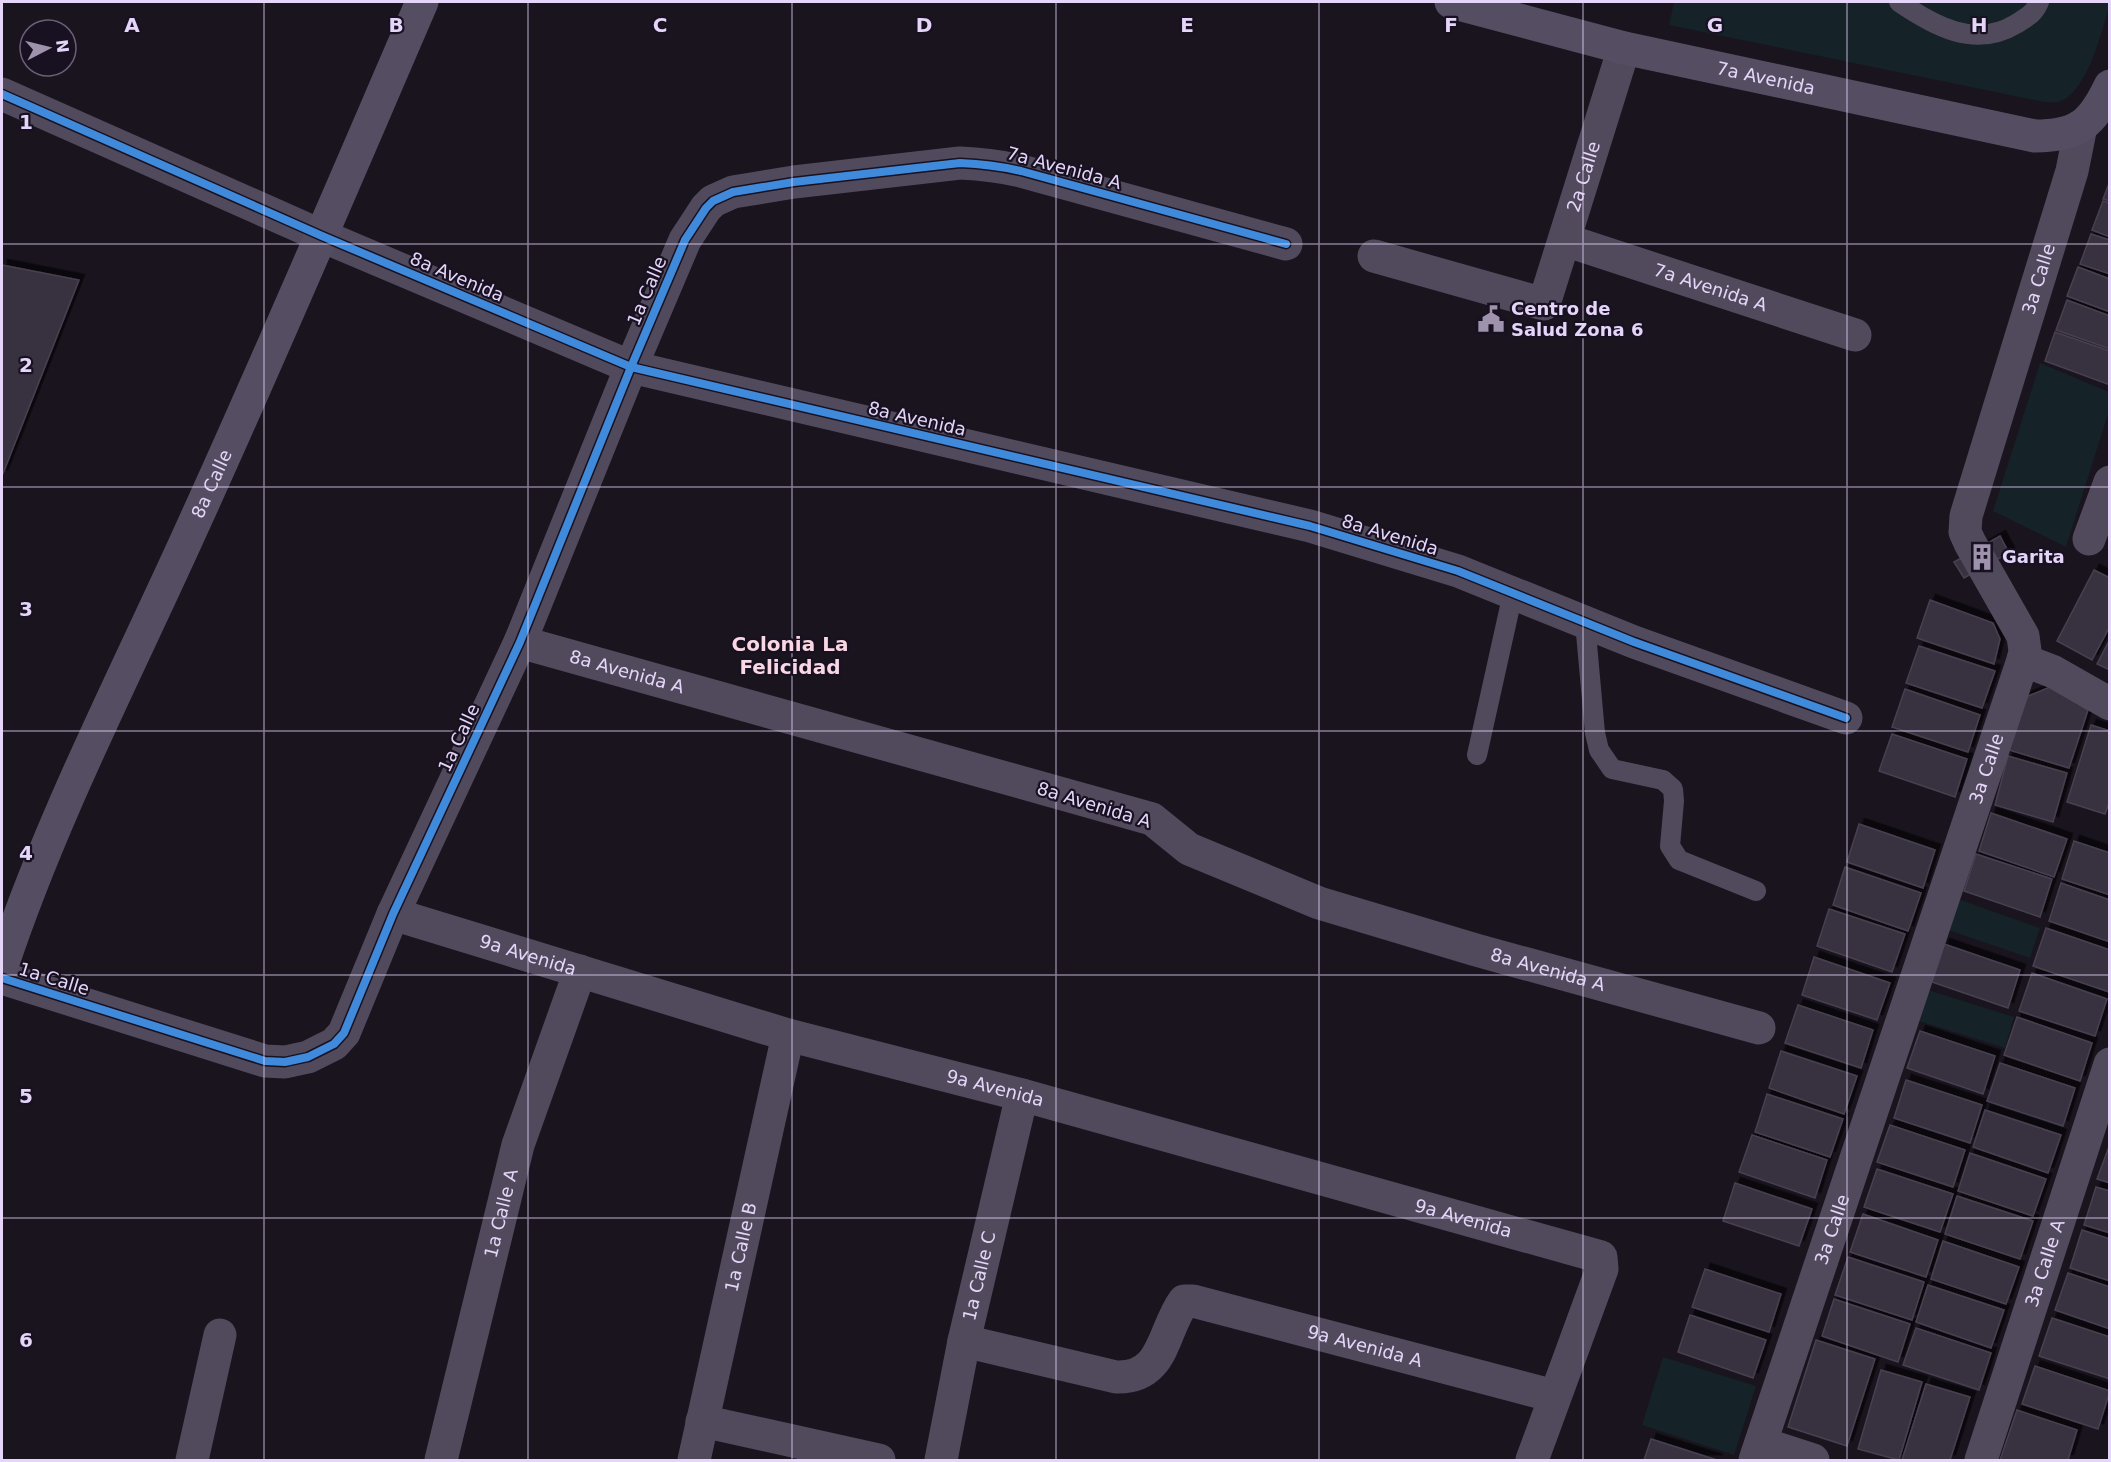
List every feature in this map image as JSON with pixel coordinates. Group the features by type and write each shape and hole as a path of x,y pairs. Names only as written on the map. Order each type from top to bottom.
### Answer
{"main road":[{"name":"8a Calle","path":"2,966 18,917 54,826 191,530 322,236 422,2"},
{"name":"7a Avenida","path":"1451,2 1624,48 2035,136 2058,136 2081,126"},
{"path":"2081,126 2098,110 2109,86"}],"street":[{"name":"2a Calle","path":"1374,256 1545,304 1624,48"},
{"name":"8a Avenida","path":"2,94 322,236 631,367 1310,526 1458,571 1634,642 1846,718"},
{"name":"3a Calle","path":"1758,1452 2023,660 2025,651 2023,636 1970,543 1965,532 1966,516 2072,171 2081,126"},
{"name":"7a Avenida A","path":"794,182 960,163 996,165 1286,244"},
{"name":"1a Calle","path":"2,978 265,1061 296,1061 334,1044 344,1033 393,915 520,642 685,240 713,201 733,192 794,182"},
{"name":"7a Avenida A","path":"1565,240 1855,335"},
{"path":"2089,539 2109,482"},
{"name":"8a Avenida A","path":"520,642 1152,819 1189,849 1319,903 1476,950 1760,1028"},
{"path":"2023,660 2054,672 2109,704"},
{"name":"9a Avenida","path":"393,915 788,1035 1022,1095 1601,1257 1602,1269 1554,1396"},
{"name":"1a Calle A","path":"441,1461 518,1145 580,971"},
{"name":"1a Calle B","path":"694,1461 788,1035"},
{"name":"3a Calle A","path":"1981,1461 2109,1064"},
{"name":"1a Calle C","path":"941,1461 964,1341 1022,1095"},
{"name":"9a Avenida A","path":"964,1341 1124,1377 1143,1372 1156,1359 1178,1309 1184,1301 1193,1301 1554,1396"},
{"path":"192,1461 220,1335"},
{"path":"1532,1461 1554,1396"},
{"path":"702,1421 879,1461"},
{"path":"1758,1452 1813,1461"}],"lane":[{"path":"1899,2 1927,21 1973,36 2007,30 2034,13 2039,2"},
{"path":"1477,755 1513,593"},
{"path":"1585,622 1594,733 1599,750 1612,769 1663,780 1673,789 1670,846 1679,860 1756,891"}],"shaded area":[{"path":"1674,2 2109,2 2109,8 2097,47 2077,87 2068,97 2058,102 2044,102 1669,25"},
{"path":"2040,363 2109,392 2109,411 2066,547 1993,511"},
{"path":"1955,898 2040,928 2030,958 1945,929"},
{"path":"1928,990 2014,1017 2005,1048 1919,1021"},
{"path":"1663,1357 1756,1386 1734,1455 1642,1425"}],"building":[{"path":"2110,181 2110,201 2103,199"},
{"path":"2103,201 2110,203 2110,237 2092,230"},
{"path":"2091,234 2110,240 2110,274 2080,264"},
{"path":"2,265 79,280 2,476"},
{"path":"2078,267 2110,279 2110,312 2067,296"},
{"path":"2067,300 2110,316 2110,349 2056,330"},
{"path":"2055,332 2110,351 2110,385 2045,361"},
{"name":"Garita","path":"2000,536 2009,553 1964,578 1954,562"},
{"path":"2094,570 2110,578 2110,626 2092,660 2057,641"},
{"path":"1930,600 1993,623 2000,639 1994,664 1917,638"},
{"path":"2110,639 2110,670 2097,664"},
{"path":"1919,646 1995,671 1982,708 1906,683"},
{"path":"2050,687 2088,710 2069,768 2006,749 2026,697"},
{"path":"1905,689 1980,715 1968,752 1892,727"},
{"path":"2091,725 2110,731 2110,800 2105,814 2067,802"},
{"path":"1892,734 1967,759 1955,797 1879,771"},
{"path":"2008,756 2067,773 2053,822 1995,805"},
{"path":"1991,813 2067,839 2054,877 1979,851"},
{"path":"1859,824 1935,850 1923,888 1847,862"},
{"path":"2074,841 2110,853 2110,895 2062,879"},
{"path":"1976,854 2052,879 2040,917 1964,891"},
{"path":"1845,867 1921,893 1908,931 1833,905"},
{"path":"2061,883 2110,900 2110,942 2049,921"},
{"path":"1829,909 1905,934 1892,972 1817,946"},
{"path":"2046,928 2110,950 2109,992 2033,966"},
{"path":"1944,944 2020,970 2008,1008 1932,982"},
{"path":"1814,957 1890,983 1877,1020 1802,995"},
{"path":"2032,973 2107,999 2095,1036 2019,1011"},
{"path":"1798,1005 1873,1030 1861,1068 1785,1043"},
{"path":"2017,1017 2092,1043 2080,1081 2004,1055"},
{"path":"1920,1031 1995,1056 1983,1094 1907,1068"},
{"path":"1781,1051 1857,1076 1844,1114 1769,1088"},
{"path":"2000,1063 2075,1088 2063,1126 1987,1101"},
{"path":"1906,1080 1982,1105 1970,1143 1894,1118"},
{"path":"1767,1094 1843,1119 1830,1157 1755,1132"},
{"path":"1985,1110 2061,1135 2048,1173 1973,1147"},
{"path":"1890,1125 1965,1150 1953,1187 1877,1162"},
{"path":"1752,1135 1827,1160 1815,1198 1739,1172"},
{"path":"2110,1144 2110,1183 2097,1179"},
{"path":"1970,1153 2046,1179 2033,1216 1958,1191"},
{"path":"1877,1169 1953,1194 1940,1232 1864,1207"},
{"path":"1735,1183 1812,1209 1799,1246 1723,1221"},
{"path":"2096,1187 2110,1191 2110,1233 2084,1225"},
{"path":"1957,1196 2033,1221 2020,1259 1945,1234"},
{"path":"1863,1214 1938,1240 1926,1277 1850,1252"},
{"path":"2082,1230 2110,1239 2110,1281 2070,1268"},
{"path":"1943,1241 2019,1267 2006,1304 1931,1279"},
{"path":"1848,1257 1924,1282 1912,1320 1835,1295"},
{"path":"1705,1269 1781,1294 1769,1332 1692,1307"},
{"path":"2068,1273 2110,1287 2110,1329 2055,1310"},
{"path":"1928,1285 2004,1310 1991,1348 1916,1322"},
{"path":"1834,1299 1910,1324 1898,1362 1822,1336"},
{"path":"1690,1315 1766,1340 1753,1378 1678,1352"},
{"path":"2052,1318 2110,1337 2110,1379 2039,1356"},
{"path":"1916,1328 1991,1353 1979,1390 1903,1365"},
{"path":"1816,1340 1875,1359 1847,1446 1788,1427"},
{"path":"2035,1366 2110,1391 2098,1429 2022,1404"},
{"path":"1881,1370 1922,1382 1899,1460 1858,1449"},
{"path":"1926,1384 1970,1397 1950,1460 1902,1460"},
{"path":"2017,1410 2077,1430 2068,1460 2000,1460"},
{"path":"1651,1439 1717,1460 1644,1460"}],"cycle path":[{"path":"2,94 322,236 631,367 1310,526 1458,571 1634,642 1846,718"},
{"path":"2,978 265,1061 285,1062 308,1057 334,1044 344,1033 393,914 520,642 685,240 713,201 733,192 794,182 960,163 975,164 1021,171 1286,244"}],"place":[{"name":"Centro de Salud Zona 6","path":"1491,319"},
{"name":"Garita","path":"1982,557"}],"district":[{"name":"Colonia La Felicidad","path":"790,656"}]}
